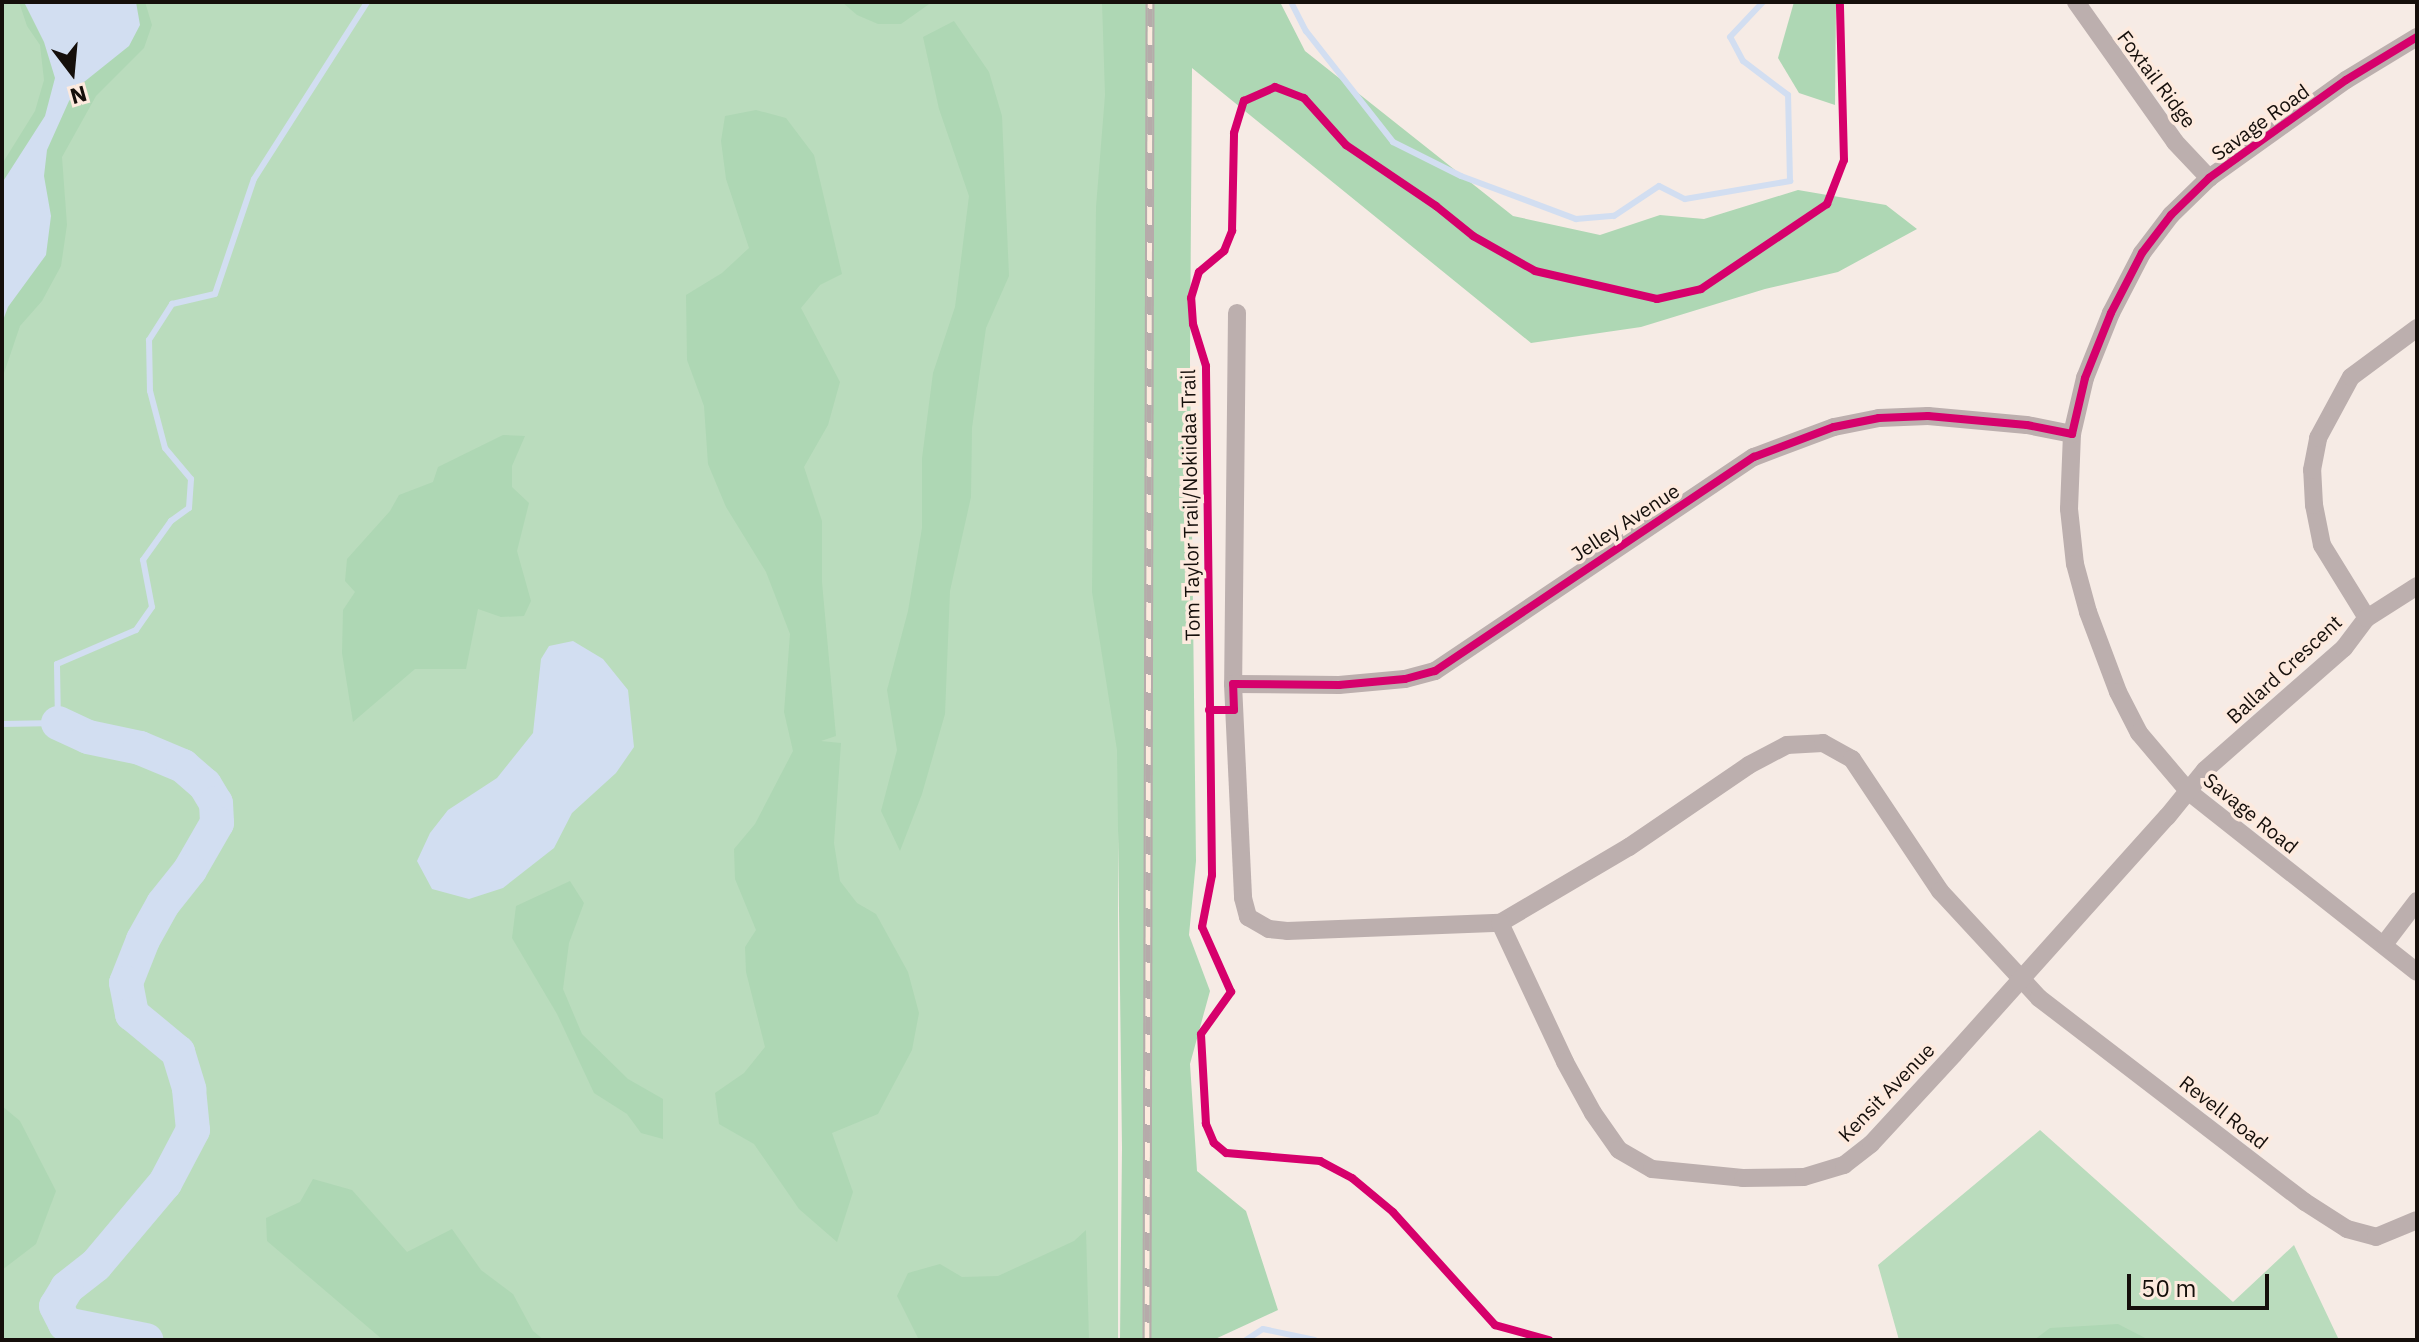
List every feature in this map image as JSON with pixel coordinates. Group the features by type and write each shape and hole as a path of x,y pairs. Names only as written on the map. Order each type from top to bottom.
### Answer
{"street":[{"name":"Foxtail Ridge","path":"2076,2 2175,142 2209,178"},
{"name":"Savage Road","path":"2417,37 2346,80 2209,178 2171,215 2142,253 2111,313 2090,365 2072,434 2069,509 2075,564 2088,612 2118,692 2139,733 2189,792 2385,943 2417,972"},
{"path":"1237,313 1233,684 1243,898 1248,917 1269,929 1287,931 1500,923 1575,881 1749,765 1787,745 1823,743 1852,759 1940,891 2021,978"},
{"path":"2367,618 2322,545 2312,470 2318,438 2351,377 2417,328"},
{"name":"Jelley Avenue","path":"1233,684 1339,685 1405,679 1435,671 1754,457 1834,427 1879,418 1928,416 2027,425 2072,434"},
{"name":"Ballard Crescent","path":"2189,792 2205,770 2344,648 2367,618 2417,586"},
{"name":"Kensit Avenue","path":"1500,923 1565,1062 1593,1113 1619,1150 1652,1169 1689,1175 1804,1177 1844,1165 1871,1144 2189,792"},
{"path":"2385,943 2417,901"},
{"name":"Revell Road","path":"2021,978 2039,998 2305,1202 2347,1229 2376,1237 2417,1220"}],"green space":[{"path":"2,2 1118,2 1118,1340 2,1340"},
{"path":"19,2 145,2 152,25 144,48 96,96 62,157 67,225 61,266 42,301 20,326 2,379 2,164 35,111 44,80 40,45 27,26"},
{"path":"842,2 932,2 901,24 878,24 857,15"},
{"path":"1102,2 1280,2 1305,51 1513,216 1600,235 1660,215 1704,219 1798,190 1886,205 1917,229 1838,272 1765,289 1641,327 1531,343 1192,68 1190,361 1196,861 1189,935 1210,991 1190,1064 1197,1171 1246,1211 1278,1310 1213,1340 1120,1340 1122,1148 1117,750 1092,592 1096,207 1105,95"},
{"path":"1794,2 1836,2 1835,105 1799,93 1778,58"},
{"path":"954,21 989,72 1002,116 1009,276 986,328 972,428 971,497 950,591 945,714 922,794 900,851 881,811 897,750 887,690 908,611 922,528 922,458 933,373 955,307 969,196 939,109 923,37"},
{"path":"756,110 786,118 814,155 842,274 820,285 801,308 840,382 828,425 804,467 822,521 822,582 836,736 821,741 841,743 834,843 840,881 857,903 876,914 908,972 919,1013 912,1050 878,1114 832,1133 853,1192 837,1242 799,1209 754,1144 719,1124 715,1093 744,1073 765,1047 746,972 745,947 756,930 735,879 734,849 755,824 793,751 784,712 790,634 766,572 726,507 708,464 704,406 687,360 686,295 722,273 749,248 726,179 721,141 725,116"},
{"path":"503,435 525,436 512,466 512,487 529,503 517,551 531,601 524,616 501,617 478,609 466,669 415,669 353,722 342,653 343,610 355,592 345,581 347,559 390,511 399,495 433,482 438,467"},
{"path":"570,881 584,903 569,943 563,989 582,1034 628,1079 663,1099 663,1139 641,1133 627,1114 594,1093 557,1014 512,938 516,906"},
{"path":"2,1106 20,1121 56,1191 36,1244 2,1270"},
{"path":"2040,1130 2233,1302 2294,1245 2339,1340 1899,1340 1878,1265"},
{"path":"313,1179 352,1190 407,1252 452,1229 481,1270 513,1294 533,1331 544,1340 383,1340 267,1241 266,1218 300,1202"},
{"path":"1086,1230 1089,1340 919,1340 897,1296 908,1273 940,1264 962,1277 998,1276 1074,1241"},
{"path":"2118,1324 2149,1340 2034,1340 2050,1328"}],"water":[{"path":"24,2 136,2 140,25 129,46 84,82 69,101 47,150 44,176 51,216 46,255 8,307 2,323 2,183 45,116 55,78 44,42"},
{"path":"573,641 603,659 628,690 634,747 616,773 572,813 554,848 503,888 469,899 432,889 417,861 430,833 448,810 497,778 533,733 541,659 549,646"}],"waterway":[{"path":"2,724 58,723 57,664 136,630 152,607 143,560 171,521 189,508 191,479 165,448 150,391 149,340 172,304 215,294 254,179 367,2"},
{"path":"1291,2 1306,31 1393,142 1461,176 1576,219 1614,216 1659,186 1685,199 1790,181 1788,95 1743,61 1730,37 1763,2"},
{"path":"58,723 88,737 140,748 183,766 205,785 216,803 217,823 190,870 163,904 143,940 126,983 132,1014 178,1052 189,1089 193,1130 165,1183 96,1265 67,1288 56,1306 65,1324 146,1340"},
{"path":"1246,1340 1263,1329 1315,1340"}],"railway":[{"path":"1147,1340 1150,2"}],"cycle path":[{"name":"Tom Taylor Trail/Nokiidaa Trail","path":"1549,1340 1495,1325 1393,1212 1352,1178 1320,1161 1226,1153 1214,1143 1206,1124 1201,1034 1231,992 1202,927 1212,875 1206,366 1193,324 1191,298 1199,272 1224,251 1232,231 1234,133 1244,101 1275,87 1304,98 1346,145 1436,206 1473,236 1535,271 1657,299 1701,289 1827,204 1844,160 1840,2"},
{"path":"1209,710 1234,710 1233,684 1339,685 1405,679 1435,671 1754,457 1834,427 1879,418 1928,416 2027,425 2072,434 2085,378 2111,313 2142,253 2171,215 2209,178 2346,80 2417,37"}]}
